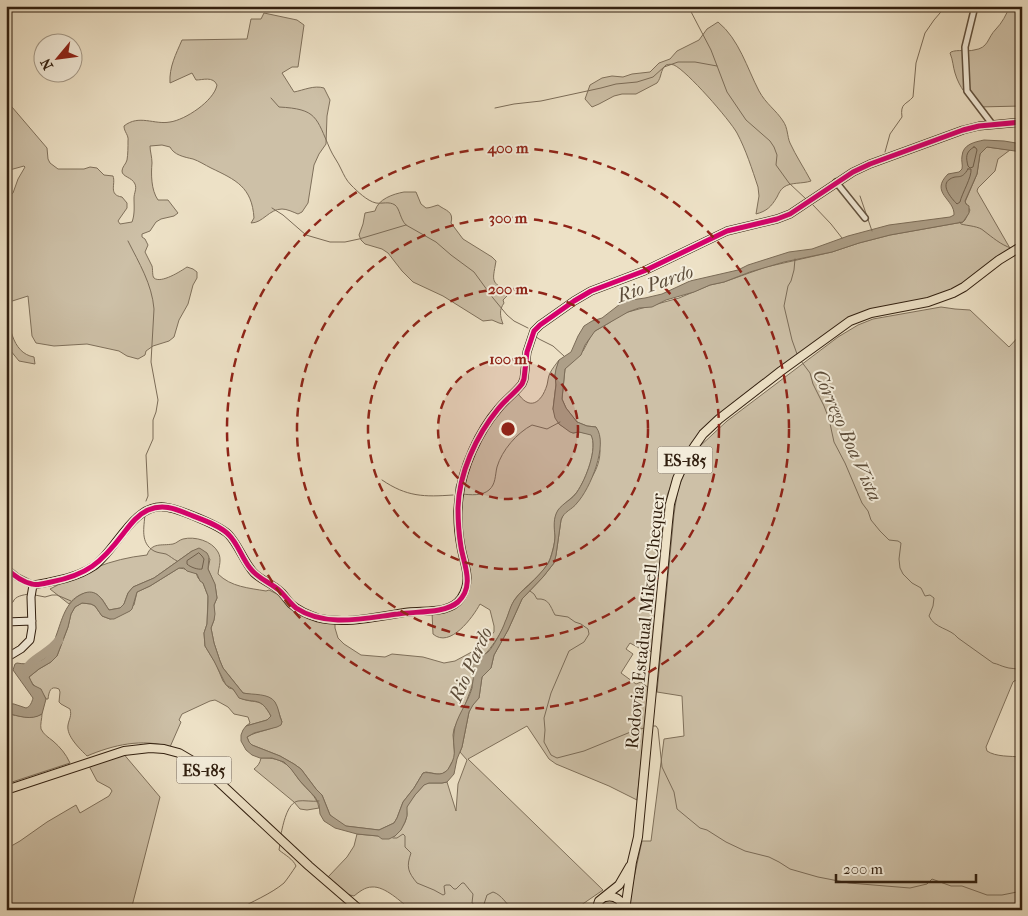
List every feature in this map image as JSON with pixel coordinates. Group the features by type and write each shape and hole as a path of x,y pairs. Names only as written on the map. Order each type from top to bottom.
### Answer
{"main road":[{"name":"Rodovia Estadual Mikell Chequer","path":"632,862 638,837 668,522 673,492 686,459 703,434 719,419 845,325 871,313 928,302 954,293 1021,246"},
{"name":"ES-185","path":"6,790 124,752 150,748 180,753 196,763 220,783 309,866 360,910"},
{"name":"ES-185","path":"589,910 597,906 618,886 632,862"},
{"name":"ES-185","path":"625,909 632,862"},
{"name":"ES-185","path":"605,897 612,896 619,899 625,909"}],"street":[{"path":"975,6 965,46 967,91 992,124"},
{"path":"32,591 86,571 105,556 139,516 148,510 165,507 215,525 227,533 255,574 278,590 294,607 308,614 326,619 360,619 448,608 461,598 467,579 466,564 460,546 458,510 460,488 468,461 487,423 498,408 522,384 531,336 536,328 591,291 644,271 727,231 778,220 790,214 836,182 870,164 963,130 992,124 1022,122"},
{"path":"836,182 865,218"},
{"path":"6,568 32,591 30,640 21,649 6,658"},
{"path":"7,623 32,621"}],"shaded area":[{"path":"1010,6 1022,6 1022,106 978,107 961,88 950,53 971,51 983,47 1002,21"},
{"path":"264,13 297,20 304,25 298,67 292,67 282,73 294,92 320,87 324,88 330,100 327,116 326,144 314,165 308,203 302,212 298,214 282,209 277,210 259,221 251,223 254,218 250,199 235,181 198,161 177,154 170,147 162,145 150,146 154,192 158,200 168,200 178,213 161,219 156,222 150,231 142,234 148,245 145,252 152,266 153,277 157,279 166,278 187,267 197,272 197,278 188,304 179,320 174,337 169,341 153,346 146,351 145,355 138,359 127,356 119,351 87,344 54,346 36,343 32,336 28,296 6,303 6,199 13,193 25,167 6,171 6,100 47,148 50,163 58,169 84,169 90,167 97,168 104,175 113,176 115,194 122,197 127,203 127,208 118,221 120,224 132,222 136,188 134,182 122,173 127,160 128,150 128,139 124,126 141,120 164,123 183,118 205,103 215,91 217,85 210,79 196,80 192,73 170,83 172,66 182,40 247,39 251,19 261,19"},
{"path":"718,22 737,45 762,96 785,124 790,143 811,181 790,184 784,187 771,206 756,214 759,196 758,187 737,133 726,117 680,69 674,65 666,65 657,83 636,94 614,96 592,107 585,99 590,85 602,78 612,76 623,77 650,72 659,63 670,59 677,51 699,40 707,29"},
{"path":"987,147 1010,150 998,159 995,171 977,191 1011,250 953,293 863,315 712,423 681,462 665,505 653,653 641,645 639,648 630,643 626,649 633,654 621,673 636,684 641,682 649,688 637,800 556,764 549,759 527,726 468,759 603,890 574,910 411,910 393,895 377,887 367,888 354,896 346,894 328,877 347,857 354,846 357,834 395,836 406,821 407,806 426,783 447,782 456,811 458,784 467,760 460,752 469,712 472,705 479,698 482,677 491,668 494,655 522,599 554,563 563,515 592,477 599,460 600,451 596,427 577,422 566,408 562,399 565,369 583,351 592,334 620,315 679,298 710,285 766,267 832,252 890,235 963,222 970,210 965,202 977,174 980,154"},
{"path":"404,192 416,192 421,204 426,208 438,205 449,212 452,219 451,223 463,239 496,261 494,281 509,294 503,300 501,316 503,324 492,320 483,321 443,296 413,282 388,253 382,249 365,244 361,240 359,235 365,213 375,211 379,203 386,198"},
{"path":"6,303 12,336 20,350 34,357 35,364 19,361 6,345"},
{"path":"941,307 970,310 1009,347 1022,333 1022,682 1018,680 1013,682 986,747 987,751 995,754 1022,757 1022,910 628,910 642,841 651,841 664,739 684,736 682,696 657,692 674,514 678,488 686,470 699,447 727,421 838,337 858,325 873,319"},
{"path":"559,360 555,375 556,384 553,409 559,424 573,433 591,434 593,440 592,456 584,480 573,497 556,514 555,537 547,565 515,599 498,637 471,670 474,676 472,686 454,729 455,758 448,770 442,774 423,773 403,802 394,823 379,830 345,826 336,820 330,815 322,795 301,769 280,756 249,742 247,737 282,722 276,705 270,698 243,693 223,668 211,628 214,620 214,605 217,598 215,585 208,569 210,559 192,551 154,578 133,587 120,608 109,610 100,597 92,593 79,595 69,604 50,589 108,563 147,555 154,546 173,544 188,538 198,539 212,545 218,552 220,560 218,574 223,578 240,586 269,590 279,595 298,611 335,620 338,638 361,655 385,657 392,654 423,657 444,663 455,661 481,647 494,632 490,610 480,604 467,623 453,635 440,638 433,634 432,612 445,607 455,600 461,592 465,580 458,546 454,511 456,487 472,442 481,427 517,392 526,402 534,403 538,401 547,385 550,373"},
{"path":"179,568 196,573 203,583 208,596 207,624 204,633 205,646 216,664 223,681 240,698 261,703 271,716 267,720 246,726 250,723 248,717 234,714 228,707 215,700 210,701 182,714 179,720 181,722 170,747 149,743 128,744 87,756 69,734 70,709 59,702 59,689 52,689 48,699 46,699 29,677 57,656 75,607 82,603 91,604 95,606 102,616 110,619 114,618 134,605 137,592"},
{"path":"6,713 29,717 42,714 42,731 60,748 70,763 6,784"},
{"path":"122,752 160,797 131,910 6,910 6,849 76,805 80,813 109,796 112,791 97,781 88,764"},
{"path":"261,758 276,759 289,767 314,797 319,808 300,809 254,769 259,764"}],"water":[{"path":"984,140 1022,144 1022,152 987,147 980,154 977,174 965,201 969,206 969,213 963,222 890,235 832,252 784,262 750,272 666,300 652,307 639,308 628,312 595,331 585,345 581,355 565,369 562,399 566,408 577,422 596,427 600,444 599,455 592,477 582,496 562,517 554,563 522,599 494,655 491,668 482,677 479,698 469,712 454,774 447,782 424,785 407,807 405,822 395,836 389,839 382,839 378,836 357,834 335,828 324,821 315,797 284,762 272,758 260,758 246,750 241,741 243,730 246,726 267,720 271,716 261,703 239,698 233,689 226,685 205,646 204,633 207,624 208,596 197,574 184,568 179,568 137,592 132,609 114,619 102,616 95,606 91,604 82,603 75,607 57,656 29,677 33,685 41,689 46,699 42,714 29,718 6,713 6,703 26,708 30,705 33,698 13,670 15,664 34,663 42,660 49,654 65,612 76,597 92,592 101,599 109,610 120,608 133,587 154,578 199,548 207,553 209,557 208,569 215,584 217,598 214,605 215,614 211,628 223,668 243,693 265,696 272,699 276,704 282,722 277,727 254,733 247,737 249,742 280,756 301,769 322,795 330,815 346,826 379,830 394,823 403,802 423,773 442,773 447,771 450,766 454,754 455,727 472,688 473,677 471,668 473,662 490,650 502,629 514,601 549,562 555,536 554,523 556,513 575,494 587,472 593,448 591,435 570,432 559,424 553,409 556,385 555,375 559,360 571,352 584,326 602,318 624,301 662,294 690,281 738,270 789,252 812,249 848,236 889,225 950,217 954,215 953,209 942,191 943,181 948,174 959,172 962,169 963,152 967,146"}],"waterway":[{"path":"688,6 711,50 727,92 746,120 770,141 777,155 776,165 789,183 806,199"},
{"path":"885,152 890,134 902,117 904,105 913,97 916,63 925,33 946,6"},
{"path":"495,108 541,101 616,84 637,82 653,77 664,67 678,62 695,62 717,66"},
{"path":"271,98 279,107 301,110 314,117 345,177 362,196 373,202 395,205 406,225 436,242 474,272 507,315 528,328"},
{"path":"860,196 872,231"},
{"path":"813,205 842,238"},
{"path":"272,208 306,235 330,242 345,242 359,239 406,225"},
{"path":"960,222 961,224 982,229 1000,243 1011,248"},
{"path":"128,241 148,282 154,309 151,362 158,400 153,420 153,439 146,455 148,496 146,501"},
{"path":"1017,254 1022,260"},
{"name":"Córrego Boa Vista","path":"795,259 794,270 784,306 797,354"},
{"path":"535,336 553,346 564,356"},
{"name":"Córrego Boa Vista","path":"801,361 810,373 829,419 834,442 871,520 889,540 901,543 899,559 903,574 912,583 921,588 925,596 930,595 934,598 929,616 935,624 951,632 993,663 1007,668 1022,670"},
{"path":"462,494 480,494 491,488 502,454 526,428 532,425 547,429 560,422"},
{"path":"382,480 400,490 416,495 453,495"},
{"path":"145,514 144,535 147,544 154,551 166,554 177,561"},
{"path":"530,591 537,599 547,601 555,615 568,617 581,624 588,629 589,634 584,642 569,651 551,693 544,718 544,742 551,755 557,758 584,751 644,728"},
{"path":"6,605 13,602 17,597 29,594"},
{"path":"35,595 45,597 57,595 71,601"},
{"name":"Rio Pardo","path":"24,674 30,664 59,640"},
{"path":"653,726 656,726 658,729 662,767 674,792 677,809 700,828 745,851 769,857 790,869 849,883 910,888 927,884 932,879 951,886 962,886 987,895 1002,895 1022,891"},
{"path":"281,834 288,810 294,803 298,801 319,801"},
{"path":"393,838 403,834 405,836 405,847 411,853 409,869 417,883 443,895 445,894 444,886 450,885 456,889 464,883 473,894 472,903 478,907 481,907 487,895 493,892 501,897 513,910"},
{"path":"237,910 279,887 296,866 291,859 279,850 280,844"}],"cycle path":[{"path":"6,568 15,576 34,585 74,576 92,566 108,553 140,515 153,508 163,507 183,512 225,531 253,572 280,591 296,608 308,614 320,618 346,620 430,611 452,606 463,596 467,582 460,542 458,513 459,495 465,468 476,443 490,420 522,384 527,352 534,331 540,325 591,291 644,271 727,231 790,214 853,172 870,164 963,130 979,126 1022,122"}]}
